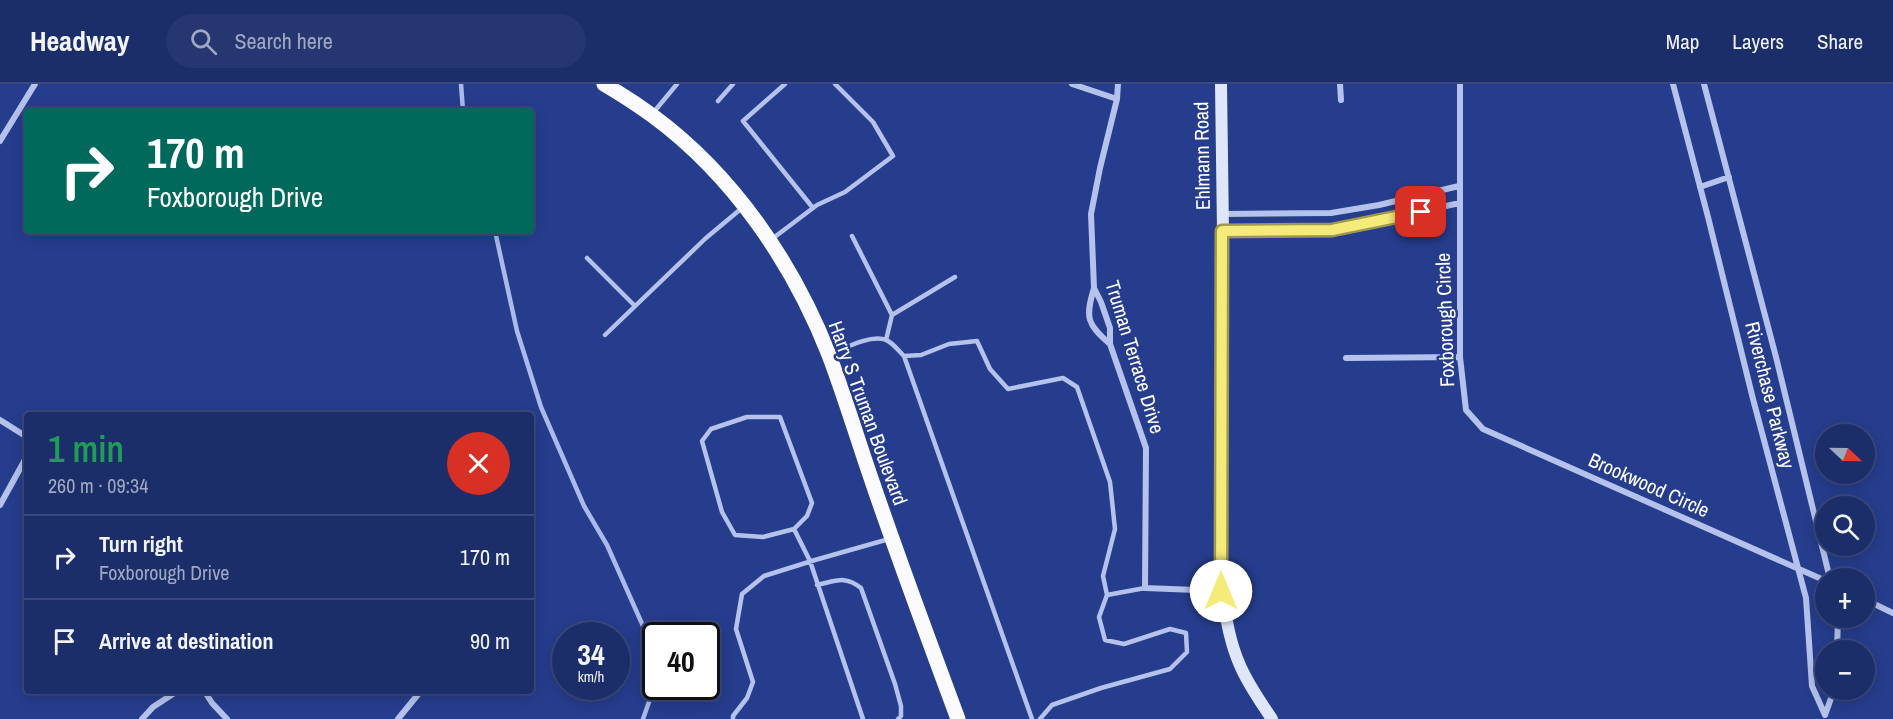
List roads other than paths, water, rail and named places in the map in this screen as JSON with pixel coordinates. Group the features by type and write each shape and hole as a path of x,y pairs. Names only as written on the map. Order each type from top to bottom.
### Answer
{"main road":[{"name":"Harry S Truman Boulevard","path":"604,84 651,115 705,161 770,240 794,279 829,355 892,539 958,719"}],"street":[{"path":"0,141 35,84"},
{"path":"1072,84 1117,99"},
{"name":"Truman Terrace Drive","path":"1119,84 1091,214 1094,288 1110,328 1110,344 1146,448 1145,588"},
{"name":"Ehlmann Road","path":"1221,84 1221,591 1229,634 1239,663 1258,699 1272,719"},
{"path":"1340,84 1341,100"},
{"name":"Foxborough Circle","path":"1460,84 1460,357 1466,410"},
{"name":"Riverchase Parkway","path":"1672,84 1806,598 1812,686 1825,717"},
{"name":"Riverchase Parkway","path":"1704,84 1828,568"},
{"path":"1700,187 1729,177"},
{"path":"1222,214 1331,213 1379,205 1459,186"},
{"path":"1222,231 1332,230 1460,203"},
{"path":"1094,288 1088,308 1093,330 1110,344"},
{"path":"1346,358 1460,357"},
{"name":"Brookwood Circle","path":"1466,410 1483,429 1815,576"},
{"path":"0,420 24,435"},
{"path":"0,505 24,461"},
{"path":"1145,588 1221,591"},
{"path":"1875,604 1893,613"},
{"path":"142,719 153,707 173,694"},
{"path":"206,694 212,704 227,719"},
{"path":"398,719 418,694"},
{"name":"Riverchase Parkway","path":"1825,717 1831,700"}],"lane":[{"path":"651,115 677,84"},
{"path":"718,100 733,84"},
{"path":"785,84 743,121 813,208"},
{"path":"770,240 813,208 845,192 893,156 873,122 835,84"},
{"path":"604,335 706,238 744,207"},
{"path":"852,236 892,315 886,340"},
{"path":"587,258 635,306"},
{"path":"892,315 955,277"},
{"path":"829,355 859,342 873,339 886,340 904,356 1032,719"},
{"path":"904,356 921,355 950,344 977,341 990,369 1008,389 1063,378 1077,387 1110,482 1115,529 1103,576 1107,595 1099,617 1105,640 1124,644 1170,629 1186,633 1187,652 1170,669 1101,688 1052,705 1040,719"},
{"path":"747,417 780,417 812,502 807,516 794,529 763,537 735,535 722,512 702,441 711,429 747,417"},
{"path":"794,529 810,561 863,719"},
{"path":"734,719 747,698 753,682 736,629 742,594 764,576 892,539"},
{"path":"817,585 841,579 851,580 861,588 895,684 901,706 901,716 898,719"},
{"path":"1107,595 1145,588"}],"waterway":[{"path":"461,84 463,108"},
{"path":"496,234 517,331 541,407 584,506 607,545 647,635 655,685 643,719"}]}
